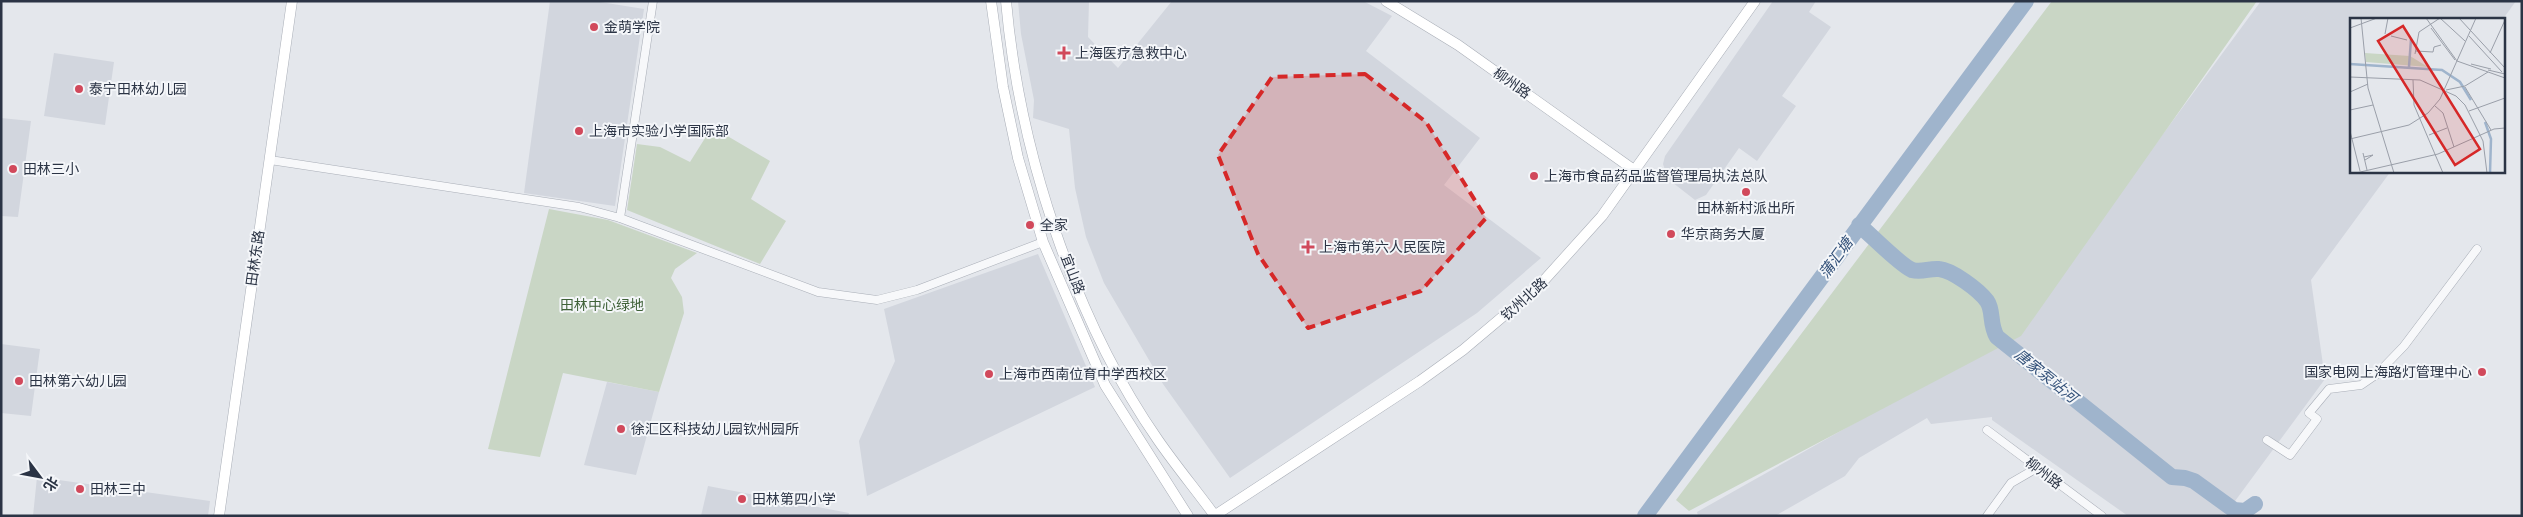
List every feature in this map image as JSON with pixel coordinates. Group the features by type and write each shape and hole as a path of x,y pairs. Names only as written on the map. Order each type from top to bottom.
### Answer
{"street":[{"name":"田林东路","path":"219,516 292,1"},
{"path":"620,218 653,1"},
{"name":"宜山路","path":"991,1 1003,87 1018,158 1043,242 1104,385 1188,516"},
{"name":"宜山路","path":"1006,1 1013,57 1041,192 1069,266 1102,342 1133,400 1157,440 1215,516"},
{"name":"柳州路","path":"1386,1 1458,45 1634,170"},
{"name":"钦州北路","path":"1215,516 1420,381 1503,318 1538,288 1574,250 1602,216 1755,1"},
{"path":"270,160 578,208 620,218 818,292 877,300 917,290 1043,242"},
{"path":"2267,440 2290,455 2317,419 2308,413 2329,389 2361,385 2377,374 2404,346 2477,249"},
{"name":"柳州路","path":"1987,430 2102,516"},
{"path":"1987,516 2011,483 2037,468"}],"highlighted area":[{"path":"1365,74 1426,122 1486,218 1421,291 1308,328 1258,254 1218,155 1272,77"}],"shaded area":[{"name":"上海市实验小学国际部","path":"550,1 594,1 644,9 615,206 524,193"},
{"name":"上海市第六人民医院","path":"1018,1 1089,1 1088,37 1118,68 1172,1 1363,1 1392,16 1366,51 1480,138 1444,185 1541,258 1477,313 1230,478 1163,384 1104,283 1086,237 1075,188 1069,129 1033,118 1034,100 1021,34"},
{"path":"1773,1 1816,1 1809,12 1831,27 1782,96 1796,106 1757,161 1739,148 1706,195 1695,200 1668,179 1663,164 1665,156"},
{"path":"2261,1 2516,1 2504,18 2350,18 2350,172 2390,172 2311,280 2325,379 2224,516 2128,516 1992,420 1992,417 1931,424 1927,418 1859,458 1845,476 1775,516 1698,516 1697,512 2018,331"},
{"name":"泰宁田林幼儿园","path":"54,53 114,62 105,125 44,116"},
{"name":"田林三小","path":"1,118 31,121 18,217 1,216"},
{"name":"上海市西南位育中学西校区","path":"1038,254 1095,387 867,496 859,441 895,361 884,309"},
{"name":"田林第六幼儿园","path":"1,344 40,349 31,416 1,413"},
{"name":"徐汇区科技幼儿园钦州园所","path":"607,382 659,392 636,475 584,465"},
{"name":"田林三中","path":"37,477 210,501 208,516 33,516"},
{"name":"田林第四小学","path":"708,486 849,513 848,516 701,516"}],"green space":[{"path":"2052,1 2257,1 2021,336 1689,511 1676,500"},
{"path":"712,127 770,161 751,199 786,221 760,264 627,210 637,144 660,147 690,162"},
{"name":"田林中心绿地","path":"549,209 608,220 697,253 675,269 671,278 682,297 684,313 659,392 563,373 540,457 488,449"}],"waterway":[{"name":"蒲汇塘","path":"1645,516 2026,1"},
{"name":"唐家泵站河","path":"1859,225 1893,256 1912,270 1944,270 1972,286 1989,305 1997,337 2172,477 2194,481 2234,510 2245,511 2255,504"}],"place":[{"name":"金萌学院","path":"594,27"},
{"name":"上海医疗急救中心","path":"1064,53"},
{"name":"泰宁田林幼儿园","path":"79,89"},
{"name":"上海市实验小学国际部","path":"579,131"},
{"name":"田林三小","path":"13,169"},
{"name":"上海市食品药品监督管理局执法总队","path":"1534,176"},
{"name":"田林新村派出所","path":"1746,192"},
{"name":"全家","path":"1030,225"},
{"name":"华京商务大厦","path":"1671,234"},
{"name":"上海市第六人民医院","path":"1308,247"},
{"name":"国家电网上海路灯管理中心","path":"2482,372"},
{"name":"上海市西南位育中学西校区","path":"989,374"},
{"name":"田林第六幼儿园","path":"19,381"},
{"name":"徐汇区科技幼儿园钦州园所","path":"621,429"},
{"name":"田林三中","path":"80,489"},
{"name":"田林第四小学","path":"742,499"}]}
